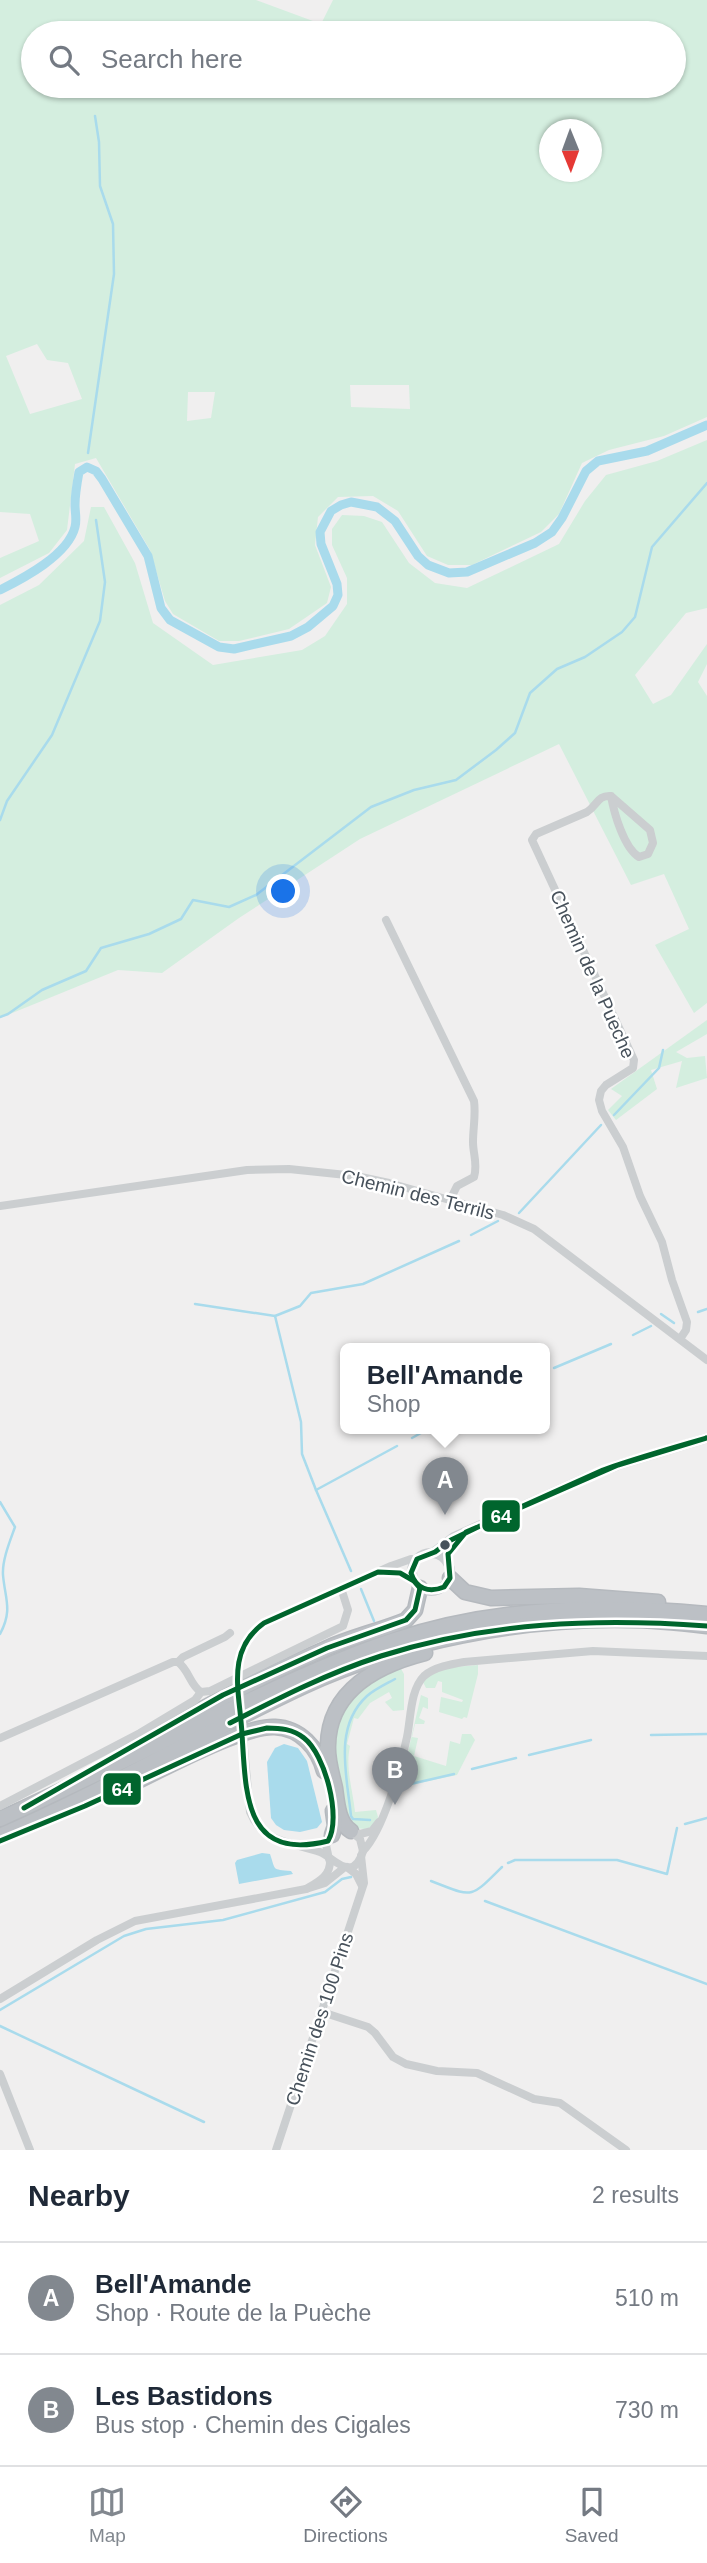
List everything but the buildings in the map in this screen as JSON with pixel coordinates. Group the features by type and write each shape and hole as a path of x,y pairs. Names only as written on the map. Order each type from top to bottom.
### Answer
{"highway":[{"path":"449,1571 465,1592 491,1598 625,1598 707,1611"},
{"path":"52,1794 223,1695 327,1648 406,1620 415,1610 417,1584"},
{"path":"0,1819 301,1677 392,1640 483,1619 576,1609 707,1611"},
{"path":"354,1833 343,1823 328,1744 336,1711 347,1693 364,1678 394,1663 449,1647 505,1635 626,1620"},
{"path":"0,1836 76,1801 305,1685 379,1657 461,1636 539,1625 626,1620 707,1626"},
{"path":"0,1841 85,1806 229,1739 253,1730 275,1727 299,1735 308,1742 320,1759 334,1819 330,1838"}],"main road":[{"path":"466,1532 451,1548 447,1558 449,1571 440,1590 429,1591 417,1584 412,1573 416,1560 433,1553 466,1532 618,1465 707,1438"},
{"path":"433,1553 440,1555 449,1571"}],"street":[{"path":"611,796 650,830 653,843 648,854 639,857 633,852 614,815 611,796"},
{"name":"Chemin de la Pueche","path":"611,796 598,799 593,809 536,834 532,840 634,1060 633,1068 606,1085 599,1100 602,1111 618,1135 640,1196 662,1242 687,1322 686,1330 680,1339"},
{"path":"386,920 474,1101 473,1145 476,1169 474,1177 457,1186 450,1200"},
{"name":"Chemin des Terrils","path":"0,1206 268,1168 356,1176 503,1215 534,1229 707,1360"},
{"path":"362,1888 361,1881 346,1867 321,1853 275,1840 254,1820 248,1799 238,1666 243,1646 248,1636 256,1629 341,1588 404,1561 416,1560"},
{"path":"378,1573 400,1573 417,1584"},
{"path":"0,1738 173,1662 183,1665 195,1687 201,1692 210,1691 343,1626 348,1610 341,1588"},
{"path":"178,1662 230,1633"},
{"path":"0,1999 97,1940 135,1921 306,1889 324,1883 356,1863 374,1838 384,1814 406,1741 417,1686 425,1675 435,1670 464,1662 559,1652 707,1656"},
{"path":"0,1806 140,1733 195,1700 201,1692"},
{"path":"299,1846 330,1838 341,1831 372,1831 384,1814"},
{"path":"354,1833 360,1839 362,1854"},
{"path":"306,1889 324,1878 331,1867 326,1850 330,1838"},
{"name":"Chemin des 100 Pins","path":"276,2150 364,1883 362,1854"},
{"path":"322,2012 368,2027 393,2057 405,2064 438,2071 477,2073 534,2099 561,2103 625,2150"},
{"path":"0,2074 30,2150"}],"green space":[{"path":"0,0 256,0 313,21 21,21 21,98 686,98 686,21 322,21 333,0 707,0 707,417 664,436 609,450 582,463 559,514 541,532 472,565 448,565 427,556 398,511 373,496 338,497 318,517 315,545 331,587 327,603 289,629 239,641 219,641 173,614 165,601 150,550 96,458 75,464 67,530 49,553 0,578 0,558 39,541 30,514 0,512","holes":["37,344 47,360 68,363 82,399 30,414 6,356","350,385 409,385 410,409 351,407","188,392 215,392 211,418 187,421"]},
{"path":"707,440 707,608 686,613 635,675 653,704 671,695 707,644 707,664 698,682 707,696 707,1003 694,1013 655,945 689,929 664,874 631,885 559,744 360,839 239,918 162,973 118,970 0,1018 0,605 39,585 84,541 91,507 104,507 135,563 153,623 213,665 302,650 325,636 347,604 347,578 332,545 332,529 342,515 364,516 382,522 409,563 435,583 467,588 559,544 585,501 606,475 657,461"},
{"path":"707,1020 707,1034 676,1052 687,1058 705,1056 707,1078 676,1088 682,1061 651,1070 657,1089 616,1120 608,1110 622,1096 611,1089"},
{"path":"478,1665 467,1718 439,1712 441,1697 462,1702 463,1700 442,1692 442,1682 438,1681 435,1688 426,1688 423,1682 441,1670"},
{"path":"400,1667 404,1674 404,1710 393,1711 385,1702 392,1698 389,1692 370,1703 358,1719 354,1718 347,1744 350,1746 349,1771 355,1812 376,1810 378,1817 375,1826 353,1828 342,1801 336,1761 339,1725 353,1698 380,1677"},
{"path":"421,1695 428,1698 428,1709 423,1707 419,1718 425,1721 424,1724 415,1724 412,1737 418,1738 414,1756 446,1766 450,1741 460,1744 462,1734 471,1734 475,1740 457,1775 400,1787"}],"water":[{"path":"284,1744 298,1748 307,1761 322,1822 317,1828 300,1832 284,1830 271,1818 267,1762 275,1748"},
{"path":"262,1853 270,1854 275,1868 291,1871 293,1874 239,1884 235,1863 237,1860"}],"waterway":[{"path":"88,453 114,274 113,224 100,186 99,142 95,116"},
{"path":"0,590 44,565 64,547 76,524 75,497 79,472 87,467 96,471 102,479 148,556 161,608 170,620 219,647 234,649 291,636 308,627 333,606 338,595 337,584 321,544 320,532 331,511 341,505 351,502 377,507 395,521 418,556 428,565 449,573 467,572 535,543 552,532 586,471 598,461 647,451 707,425"},
{"path":"0,1017 42,990 86,971 101,948 149,934 181,919 193,900 229,907 256,895 371,807 414,790 456,780 496,750 515,733 530,693 557,669 585,657 622,632 635,617 652,547 707,483"},
{"path":"0,820 7,801 52,735 100,621 105,582 96,520"},
{"path":"614,1115 659,1068 663,1050"},
{"path":"519,1213 601,1125"},
{"path":"471,1235 498,1221"},
{"path":"316,1490 302,1454 301,1422 275,1316 300,1306 311,1293 363,1284 459,1241"},
{"path":"195,1304 275,1316"},
{"path":"698,1312 707,1309"},
{"path":"661,1314 674,1323"},
{"path":"633,1335 651,1326"},
{"path":"554,1368 611,1344"},
{"path":"412,1438 419,1434"},
{"path":"351,1571 316,1490 397,1446"},
{"path":"0,1502 15,1527 4,1563 7,1611 0,1634"},
{"path":"361,1589 374,1621"},
{"path":"370,1820 353,1819 351,1816 345,1769 346,1737 356,1708 370,1693 395,1679"},
{"path":"651,1735 707,1734"},
{"path":"529,1755 591,1740"},
{"path":"472,1769 516,1758"},
{"path":"402,1786 454,1774"},
{"path":"685,1824 707,1818"},
{"path":"508,1863 515,1860 617,1860 667,1874 677,1828"},
{"path":"431,1881 455,1890 470,1892 483,1885 502,1867"},
{"path":"0,2010 124,1936 146,1929 223,1920 325,1892 342,1879 351,1877"},
{"path":"485,1901 707,1984"},
{"path":"0,2026 204,2122"}],"transit line":[{"name":"64","path":"707,1438 618,1465 501,1516 603,1470 616,1466 642,1457 707,1438"},
{"name":"64","path":"480,1526 451,1540 435,1552 417,1559 411,1573 416,1583 433,1590 444,1587 450,1578 448,1554 466,1532 480,1526"},
{"name":"64","path":"242,1734 238,1688 239,1660 252,1634 264,1623 378,1572 400,1573 420,1588"},
{"name":"64","path":"24,1808 223,1695 327,1648 406,1620 415,1610 420,1588"},
{"name":"64","path":"230,1723 342,1670 381,1656 461,1636 502,1629 583,1623 707,1626"},
{"name":"64","path":"267,1728 300,1735 312,1746 319,1758 332,1803 332,1831 328,1841 300,1845 280,1842 265,1832 255,1818 245,1779 242,1734 267,1728"},
{"name":"64","path":"0,1841 85,1806 242,1734"}],"place":[{"name":"Bell'Amande","path":"445,1515"},
{"name":"Les Bastidons","path":"395,1805"}]}
